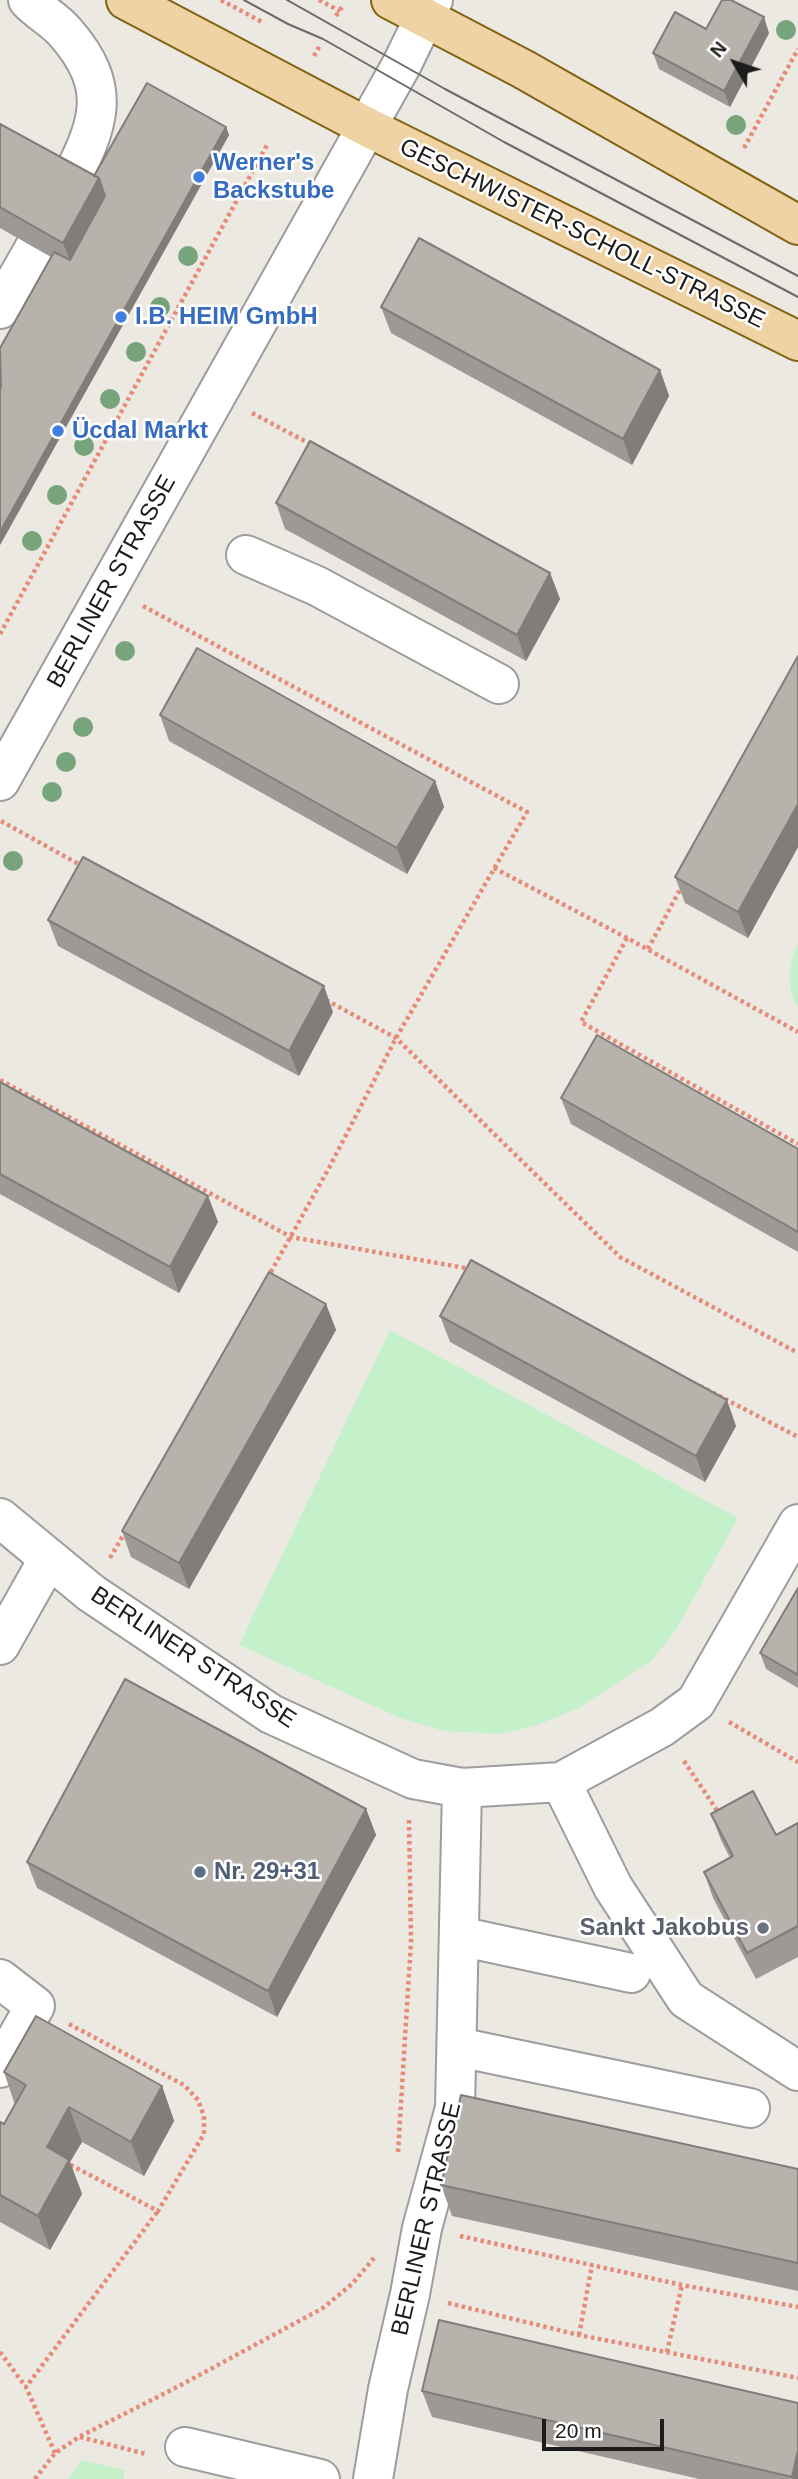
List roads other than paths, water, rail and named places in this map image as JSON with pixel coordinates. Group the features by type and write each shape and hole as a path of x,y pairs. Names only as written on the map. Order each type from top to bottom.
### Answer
{"main road":[{"name":"GESCHWISTER-SCHOLL-STRASSE","path":"126,0 367,127 798,341"},
{"path":"391,0 428,9 523,69 798,225"}],"street":[{"path":"28,0 65,32 94,78 99,104 89,142 69,183"},
{"path":"367,127 402,64 428,9"},
{"name":"BERLINER STRASSE","path":"0,781 367,127"},
{"path":"0,309 35,247"},
{"path":"246,555 317,586 499,684"},
{"name":"BERLINER STRASSE","path":"0,1518 91,1593 271,1714 412,1779 462,1788 561,1782 662,1727 696,1702 798,1524"},
{"path":"0,1645 49,1558"},
{"path":"561,1782 613,1887 686,1998 798,2071"},
{"name":"BERLINER STRASSE","path":"373,2479 388,2389 422,2228 454,2108 458,2047 462,1788"},
{"path":"459,1936 631,1973"},
{"path":"0,1979 35,2006 0,2068"},
{"path":"458,2047 750,2108"},
{"path":"172,2452 320,2479"}],"tram line":[{"path":"244,0 323,39 504,142 798,297"},
{"path":"287,0 445,89 798,276"}],"place":[{"name":"Werner's Backstube","path":"199,177"},
{"name":"I.B. HEIM GmbH","path":"121,317"},
{"name":"Ücdal Markt","path":"58,431"},
{"name":"Nr. 29+31","path":"200,1872"},
{"name":"Sankt Jakobus","path":"763,1928"}]}
